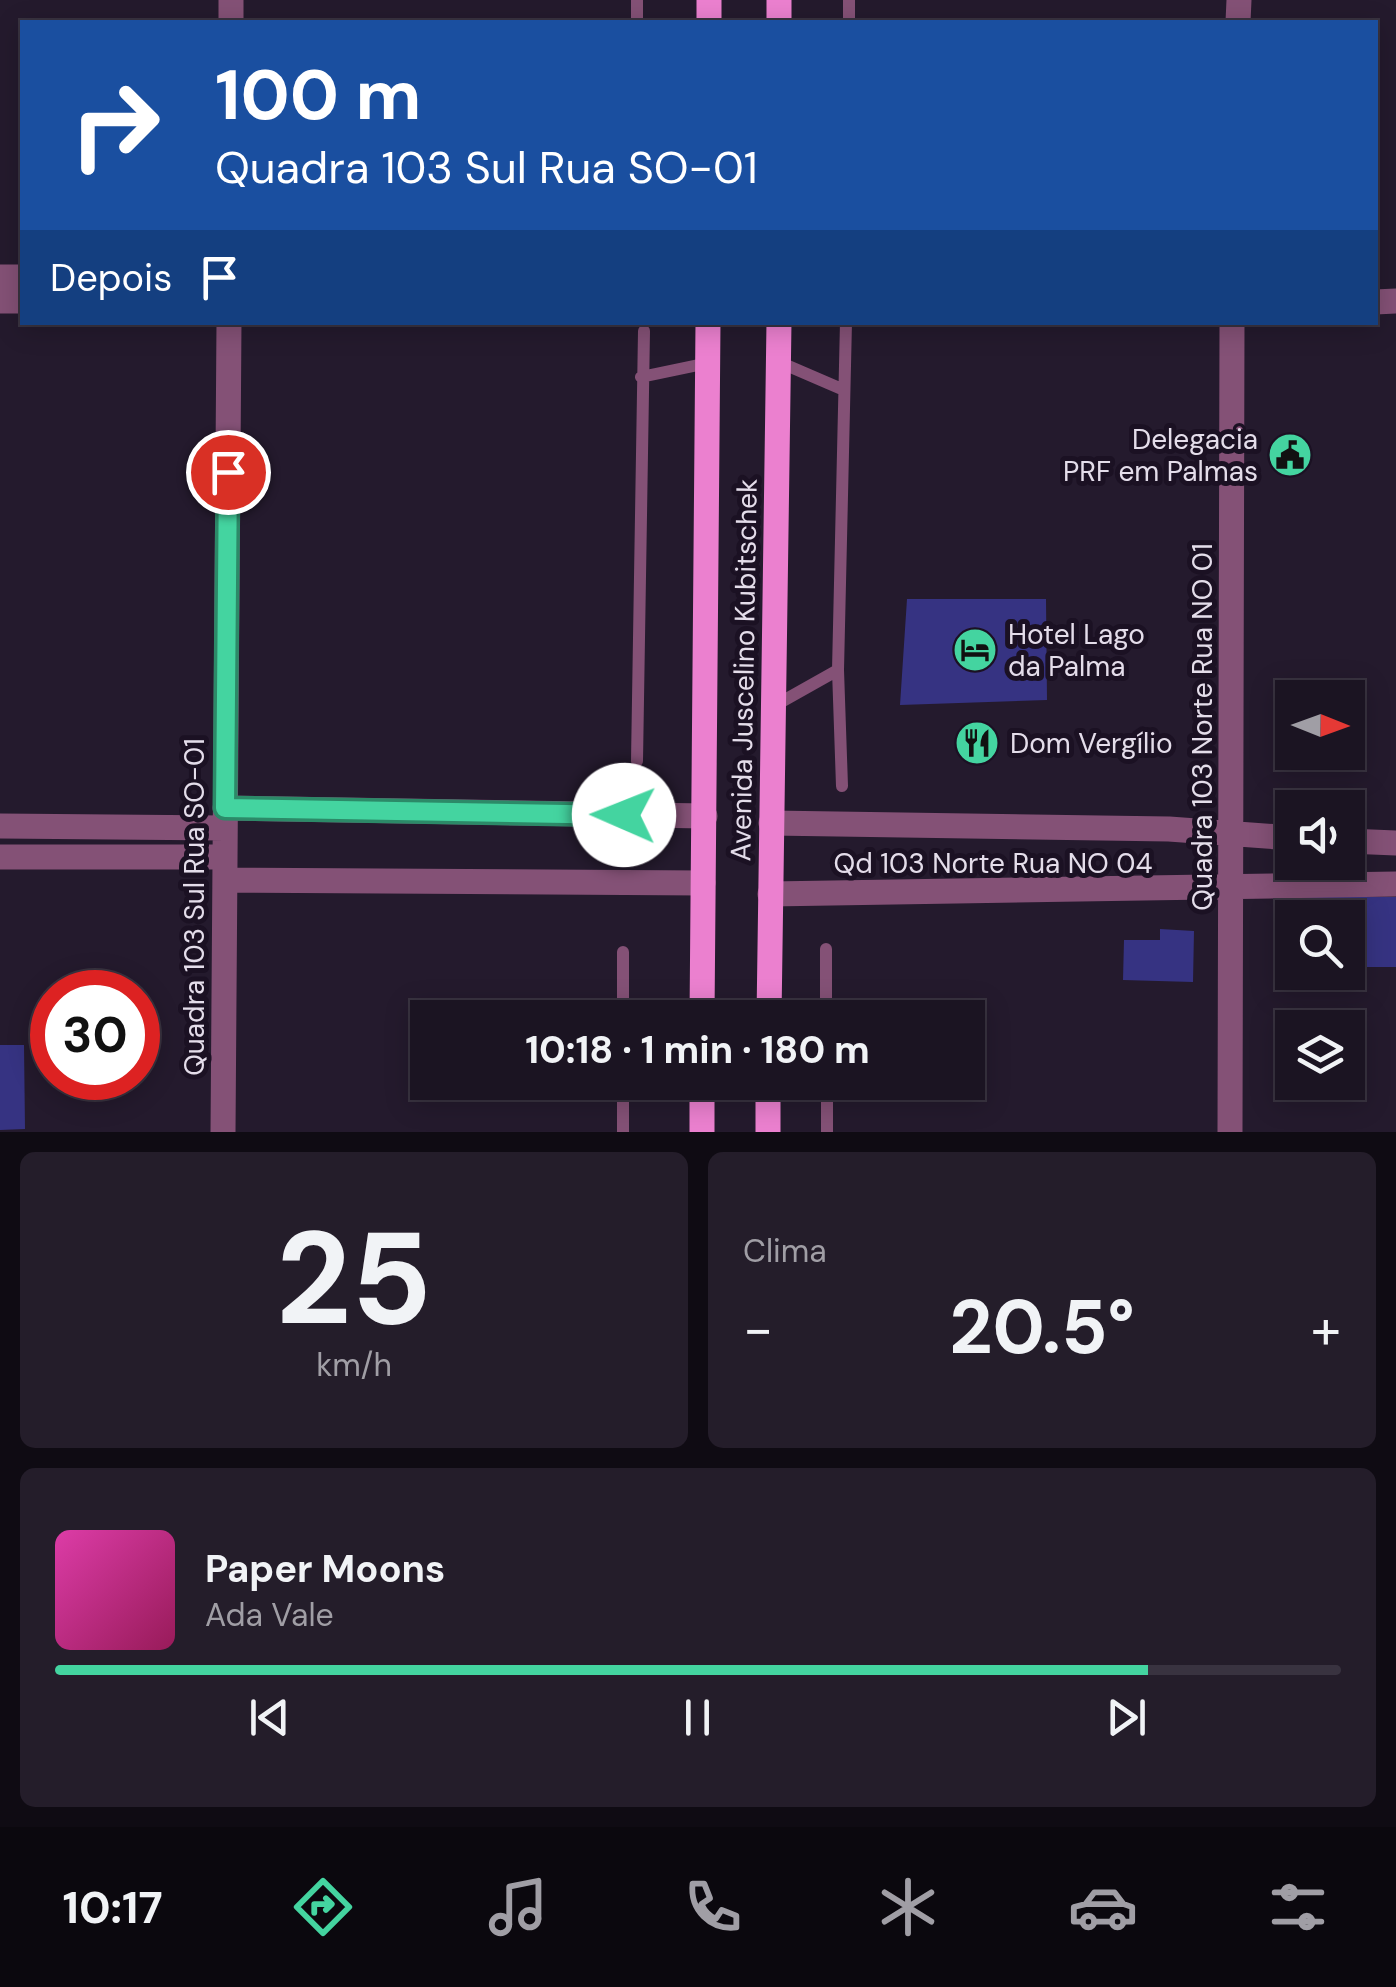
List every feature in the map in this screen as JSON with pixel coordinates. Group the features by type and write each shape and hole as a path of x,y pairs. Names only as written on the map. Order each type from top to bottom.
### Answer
{"main road":[{"name":"Avenida Juscelino Kubitschek","path":"702,1000 708,325"},
{"name":"Avenida Juscelino Kubitschek","path":"769,1000 779,325"},
{"path":"702,1100 702,1132"},
{"path":"768,1100 768,1132"}],"street":[{"name":"Quadra 103 Sul Rua SO-01","path":"223,1132 229,325"},
{"name":"Quadra 103 Norte Rua NO 01","path":"1230,1132 1232,325"},
{"path":"0,826 225,818 704,816"},
{"name":"Qd 103 Norte Rua NO 04","path":"771,823 1275,837"},
{"path":"1365,842 1396,843"},
{"path":"0,856 225,868 703,883"},
{"name":"Qd 103 Norte Rua NO 04","path":"770,894 1231,890 1396,884"}],"lane":[{"path":"842,786 838,670 846,325"},
{"path":"637,761 644,331"},
{"path":"779,362 844,390"},
{"path":"641,378 708,363"},
{"path":"772,707 838,670"},
{"path":"826,948 826,1000"},
{"path":"623,952 623,1000"},
{"path":"623,1100 623,1132"},
{"path":"827,1100 827,1132"}],"building":[{"name":"Hotel Lago da Palma","path":"907,599 1046,599 1047,700 900,705"},
{"path":"1396,897 1396,967 1365,967 1365,900 1290,900"},
{"path":"1160,929 1194,931 1193,982 1123,980 1124,940 1160,940"},
{"path":"0,1045 24,1045 25,1129 0,1130"}],"place":[{"name":"Delegacia PRF em Palmas","path":"1290,455"},
{"name":"Hotel Lago da Palma","path":"975,650"},
{"name":"Dom Vergílio","path":"977,743"}],"route":[{"path":"228,472 225,808 624,815"}]}
